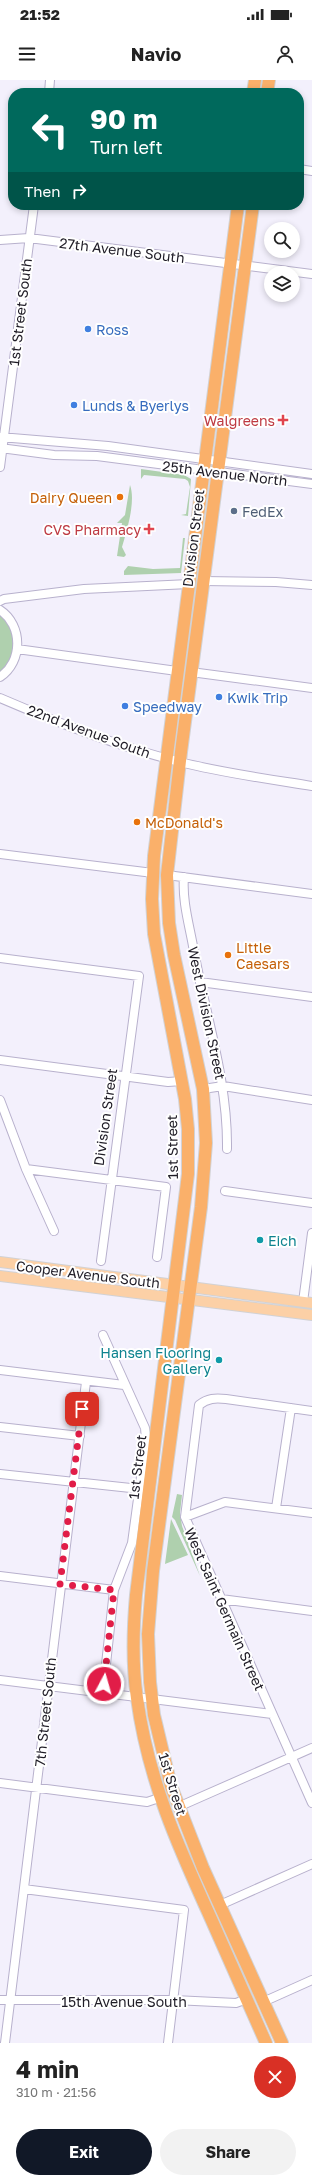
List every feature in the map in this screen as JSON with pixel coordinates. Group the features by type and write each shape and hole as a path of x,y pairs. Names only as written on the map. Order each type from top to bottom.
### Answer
{"highway":[{"name":"Division Street","path":"153,873 177,671 237,210"},
{"name":"Division Street","path":"167,875 191,672 252,210"},
{"name":"1st Street","path":"153,873 153,910 157,956 182,1080 188,1130 188,1174 176,1285 136,1595 134,1629 136,1697 145,1746 159,1798 180,1851 266,2043"},
{"name":"1st Street","path":"167,875 169,923 174,955 203,1089 206,1129 205,1164 149,1610 149,1660 152,1700 160,1744 178,1807 282,2043"}],"main road":[{"name":"Cooper Avenue South","path":"0,1262 308,1303"},
{"path":"0,1276 312,1315"}],"street":[{"name":"1st Street South","path":"0,467 2,437 33,210"},
{"name":"27th Avenue South","path":"0,240 30,238 312,274"},
{"name":"25th Avenue North","path":"2,437 138,450 204,466"},
{"name":"25th Avenue North","path":"2,448 54,456 96,456 137,462 204,466 312,484"},
{"name":"25th Avenue North","path":"218,468 312,474"},
{"path":"203,581 276,582 312,585"},
{"path":"0,602 4,599 84,589 189,584"},
{"path":"0,610 13,623 17,636 18,649 13,662 0,677"},
{"path":"18,649 177,671"},
{"path":"191,672 312,688"},
{"name":"22nd Avenue South","path":"0,698 64,724 180,762 220,771 312,786"},
{"path":"0,854 153,873"},
{"path":"167,875 312,894"},
{"name":"West Division Street","path":"184,877 184,897 200,982 223,1086 227,1112 227,1150"},
{"name":"Division Street","path":"0,958 139,976 101,1261"},
{"path":"200,982 312,997"},
{"path":"0,1060 126,1078 168,1082 182,1080"},
{"path":"203,1089 223,1086 312,1100"},
{"path":"0,1100 26,1169 54,1231"},
{"path":"26,1169 166,1187 157,1257"},
{"path":"226,1191 312,1203"},
{"path":"308,1303 312,1233"},
{"path":"103,1335 124,1385 145,1428 146,1440 132,1544 114,1590 103,1692"},
{"path":"0,1370 86,1382 124,1385"},
{"name":"7th Street South","path":"5,2043 37,1787 60,1584 86,1382"},
{"name":"West Saint Germain Street","path":"291,1408 214,1398 206,1400 199,1405 185,1517 312,1803"},
{"path":"276,1508 291,1408 312,1410"},
{"path":"0,1427 79,1435"},
{"path":"0,1474 140,1489"},
{"path":"185,1517 225,1502 312,1513"},
{"path":"0,1576 114,1590"},
{"path":"221,1599 312,1611"},
{"path":"0,1680 272,1714"},
{"path":"178,1807 312,1748"},
{"path":"0,1783 147,1802 159,1798"},
{"path":"220,1905 312,1864"},
{"path":"24,1889 184,1910 168,2043"},
{"path":"263,2002 312,1980"},
{"name":"15th Avenue South","path":"0,2000 174,2000 236,2003 247,1999"}],"green space":[{"path":"141,469 184,475 191,479 188,516 181,515 186,514 190,487 188,481 185,479 144,475 141,479"},
{"path":"130,485 132,499 122,547 126,555 124,557 117,556 122,523 117,523 125,515"},
{"path":"183,538 185,538 181,573 124,575 124,571 128,566 153,569 180,568"},
{"path":"0,615 10,629 14,644 10,658 0,672"},
{"path":"177,1494 182,1495 180,1513 182,1526 200,1576 175,1520 172,1517"},
{"path":"171,1519 188,1555 165,1564"}],"place":[{"name":"Ross","path":"88,329"},
{"name":"Lunds & Byerlys","path":"74,405"},
{"name":"Walgreens","path":"283,420"},
{"name":"Dairy Queen","path":"120,497"},
{"name":"FedEx","path":"234,511"},
{"name":"CVS Pharmacy","path":"149,529"},
{"name":"Kwik Trip","path":"219,697"},
{"name":"Speedway","path":"125,706"},
{"name":"McDonald's","path":"137,822"},
{"name":"Little Caesars","path":"228,955"},
{"name":"Eich","path":"260,1240"},
{"name":"Hansen Flooring Gallery","path":"219,1360"}],"route":[{"path":"82,1409 60,1584 114,1590 104,1684"}]}
